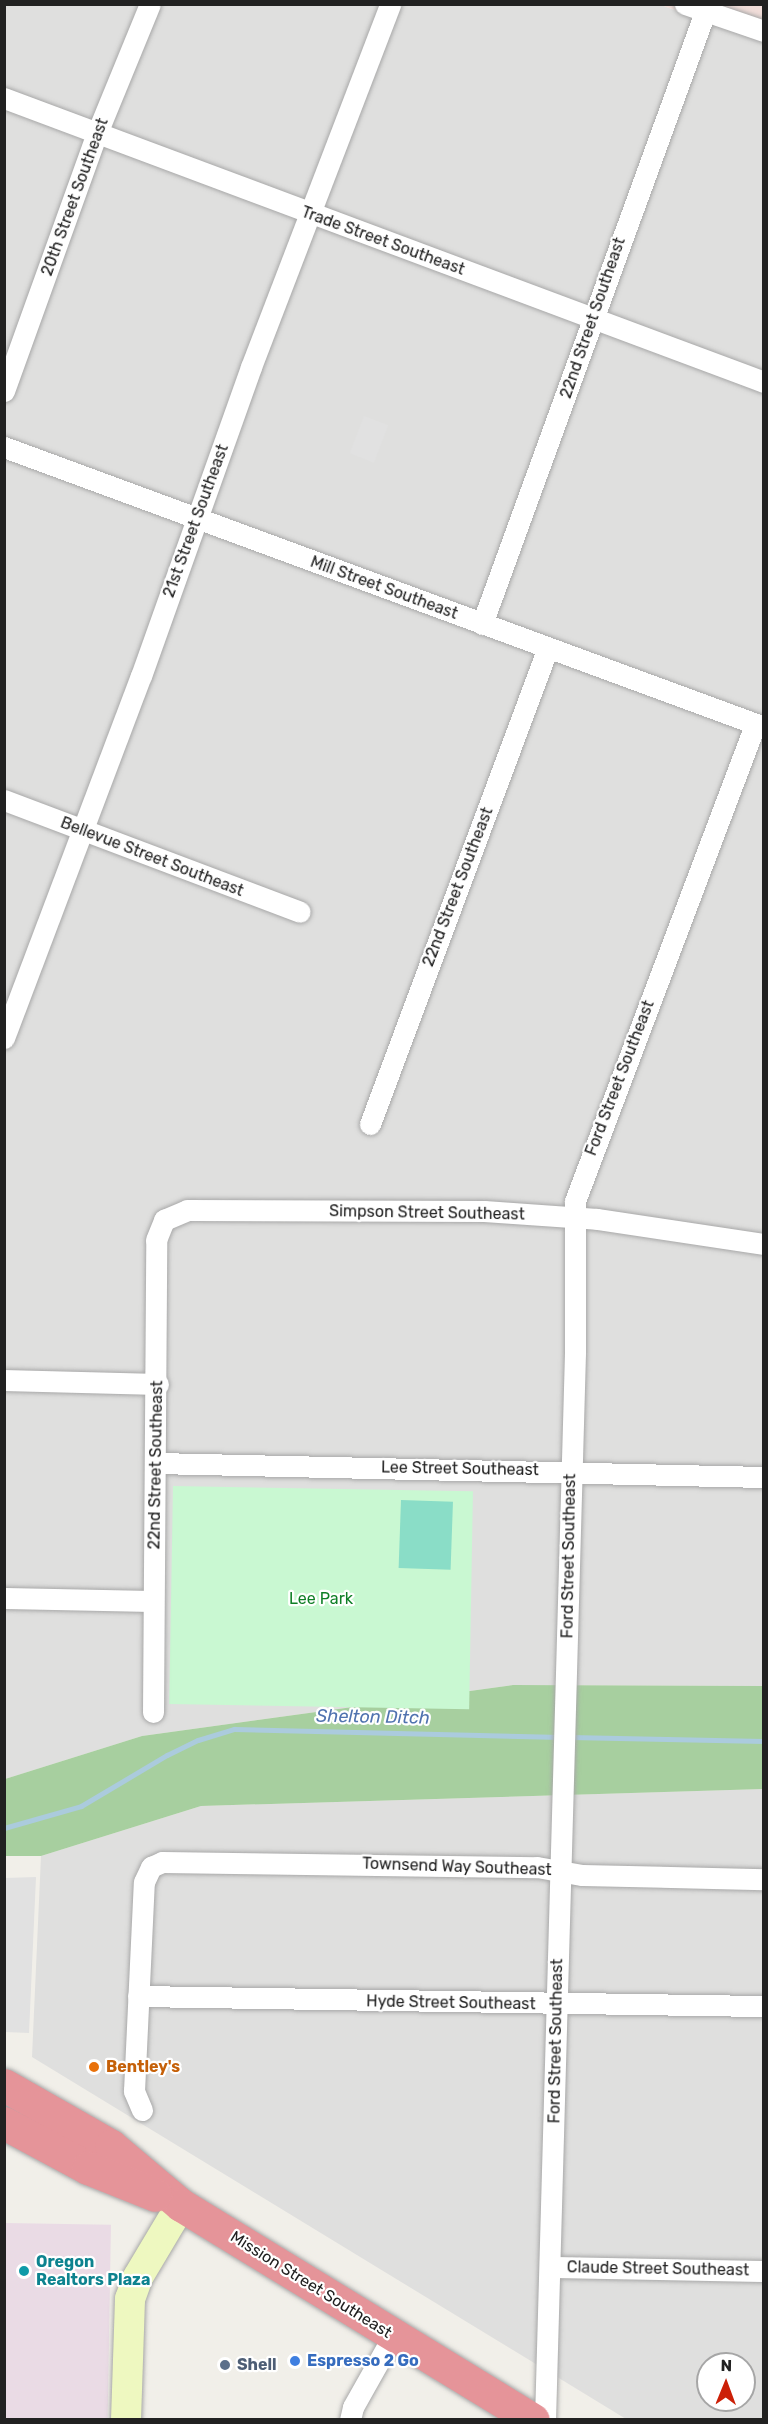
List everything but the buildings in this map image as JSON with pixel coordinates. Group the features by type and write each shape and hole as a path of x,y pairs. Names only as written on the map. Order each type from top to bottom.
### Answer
{"highway":[{"name":"Mission Street Southeast","path":"4,2085 111,2146 181,2205 533,2420"},
{"name":"Mission Street Southeast","path":"4,2123 88,2168 181,2205"}],"street":[{"name":"20th Street Southeast","path":"4,391 97,133 150,4"},
{"name":"21st Street Southeast","path":"4,1038 83,831 309,214 390,4"},
{"path":"695,8 764,31"},
{"name":"22nd Street Southeast","path":"482,624 539,474 695,8"},
{"name":"Trade Street Southeast","path":"4,98 309,214 764,382"},
{"name":"Mill Street Southeast","path":"4,447 547,650 759,726"},
{"name":"22nd Street Southeast","path":"369,1124 547,650"},
{"name":"Ford Street Southeast","path":"545,2420 552,2267 555,2004 564,1777 576,1219 579,1186 759,726"},
{"name":"Bellevue Street Southeast","path":"4,801 300,912"},
{"name":"Simpson Street Southeast","path":"164,1220 187,1210 484,1211 576,1219 764,1244"},
{"name":"22nd Street Southeast","path":"153,1712 158,1384 156,1240 164,1220"},
{"path":"4,1380 158,1384"},
{"name":"Lee Street Southeast","path":"156,1463 764,1477"},
{"path":"4,1598 153,1601"},
{"name":"Townsend Way Southeast","path":"138,1996 144,1882 151,1867 176,1860 559,1871 582,1875 764,1879"},
{"path":"138,1996 134,2091 142,2110"},
{"name":"Hyde Street Southeast","path":"138,1996 764,2006"},
{"path":"126,2420 130,2299 138,2277 181,2205"},
{"name":"Claude Street Southeast","path":"552,2267 764,2271"},
{"path":"350,2420 353,2407 393,2336"}],"shaded area":[{"path":"5,5 661,5 763,42 763,1686 513,1685 142,1736 5,1779"},
{"path":"661,5 763,5 763,42"},
{"path":"364,416 388,425 374,463 350,453"},
{"path":"763,1789 763,2419 626,2419 32,2057 41,1856 201,1806"},
{"path":"36,1877 29,2033 5,2032 5,1878"},
{"path":"5,2223 111,2225 108,2420 4,2419"}],"green space":[{"name":"Lee Park","path":"173,1486 473,1491 469,1709 169,1704"},
{"path":"401,1500 453,1502 451,1570 399,1568"},
{"path":"513,1685 763,1686 763,1789 201,1806 41,1856 5,1856 5,1779 142,1736"}],"waterway":[{"name":"Shelton Ditch","path":"4,1828 81,1806 167,1755 198,1740 234,1729 561,1737"},
{"name":"Shelton Ditch","path":"570,1737 764,1741"}],"place":[{"name":"Bentley's","path":"94,2067"},
{"name":"Oregon Realtors Plaza","path":"24,2271"},
{"name":"Espresso 2 Go","path":"295,2361"},
{"name":"Shell","path":"225,2365"}]}
